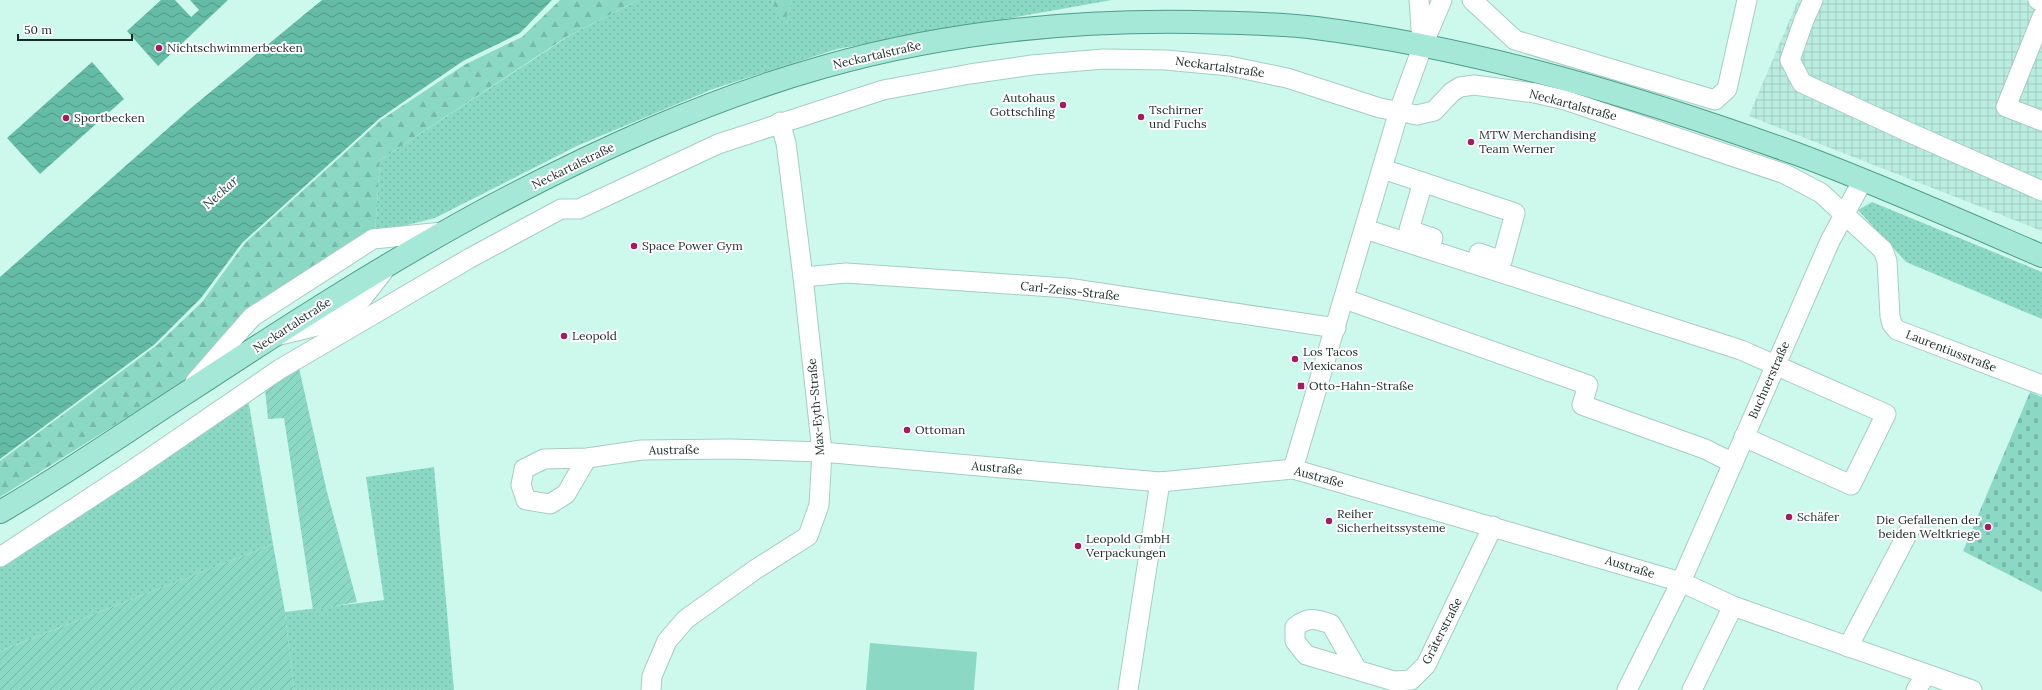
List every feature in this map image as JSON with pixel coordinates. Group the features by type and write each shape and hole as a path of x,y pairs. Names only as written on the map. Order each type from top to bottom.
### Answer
{"main road":[{"name":"Neckartalstraße","path":"0,512 47,485 187,392 392,262 445,231 507,198 656,126 764,86 825,66 961,36 1033,27 1124,21 1220,22 1312,28 1422,45 1529,69 1617,94 1710,124 1863,180 2042,256"}],"street":[{"path":"1419,0 1422,45"},
{"path":"1293,468 1345,299 1399,111 1422,45 1442,0"},
{"path":"1472,0 1514,40 1716,100 1727,90 1747,0"},
{"path":"1813,0 1804,20 1790,60 1802,83 2042,191"},
{"path":"2038,0 2042,2"},
{"path":"2042,18 2006,107 2042,121"},
{"name":"Neckartalstraße","path":"0,557 131,471 280,369 470,258 561,209 579,209 718,144 780,122 883,90 970,74 1032,65 1104,59 1166,60 1228,66 1287,78 1380,108 1417,115 1426,114 1439,107 1452,92 1460,87 1474,85 1542,95 1607,113 1785,174 1821,193 1844,214"},
{"name":"Max-Eyth-Straße","path":"651,690 652,676 667,641 686,619 756,569 808,536 819,505 822,452 803,277 786,143 780,122"},
{"path":"1383,169 1423,182 1515,213 1502,261 1409,230 1423,182"},
{"name":"Buchnerstraße","path":"1627,690 1680,582 1830,241 1863,180"},
{"name":"Laurentiusstraße","path":"1844,214 1883,250 1887,261 1890,316 1892,324 1898,330 2042,385"},
{"path":"1365,229 1741,350 1886,414 1851,485 1744,437"},
{"path":"187,392 252,317 373,239 445,231"},
{"name":"Carl-Zeiss-Straße","path":"803,277 846,273 1067,288 1336,328"},
{"path":"1345,299 1588,385 1582,406 1705,449 1733,463"},
{"name":"Austraße","path":"587,458 642,450 730,449 822,452 1160,482 1293,468 1680,582 1733,606 1848,647 1921,682 1972,690"},
{"path":"1128,690 1160,482"},
{"name":"Gräterstraße","path":"1356,668 1394,681 1411,680 1426,665 1493,526"},
{"path":"1848,647 1911,527"},
{"path":"1692,690 1733,606"}],"shaded area":[{"path":"1798,0 2025,0 2042,7 2042,231 1749,116"}],"green space":[{"path":"560,0 639,0 568,36 380,160 375,233 249,308 193,376 0,497 0,461 157,345 202,302 245,243 381,120 464,65 522,37"},
{"path":"639,0 771,0 785,21 792,0 1112,0 837,49 713,89 579,145 435,218 375,233 380,160 572,34"},
{"path":"771,0 792,0 785,22"},
{"path":"1872,202 2042,272 2042,319 1906,262 1858,210"},
{"path":"299,368 327,492 357,602 313,610 284,418 268,419 265,389"},
{"path":"2030,392 2042,397 2042,592 1963,551"},
{"path":"248,399 273,544 0,651 0,562"},
{"path":"434,467 454,690 294,690 285,612 384,600 366,477"},
{"path":"273,544 285,612 294,690 0,690 0,651"},
{"path":"870,643 977,652 974,690 866,690"}],"water":[{"name":"Nichtschwimmerbecken","path":"161,0 175,0 191,17 199,10 190,0 228,0 158,66 127,31"},
{"name":"Neckar","path":"322,0 552,0 520,33 463,61 380,118 242,243 201,298 155,344 0,459 0,277 191,108"},
{"name":"Sportbecken","path":"92,62 124,99 40,174 7,138"}],"place":[{"name":"Nichtschwimmerbecken","path":"159,48"},
{"name":"Autohaus Gottschling","path":"1063,105"},
{"name":"Tschirner und Fuchs","path":"1141,117"},
{"name":"Sportbecken","path":"66,118"},
{"name":"MTW Merchandising Team Werner","path":"1471,142"},
{"name":"Space Power Gym","path":"634,246"},
{"name":"Leopold","path":"564,336"},
{"name":"Los Tacos Mexicanos","path":"1295,359"},
{"name":"Otto-Hahn-Straße","path":"1301,386"},
{"name":"Ottoman","path":"907,430"},
{"name":"Schäfer","path":"1789,517"},
{"name":"Reiher Sicherheitssysteme","path":"1329,521"},
{"name":"Die Gefallenen der beiden Weltkriege","path":"1988,527"},
{"name":"Leopold GmbH Verpackungen","path":"1078,546"}]}
